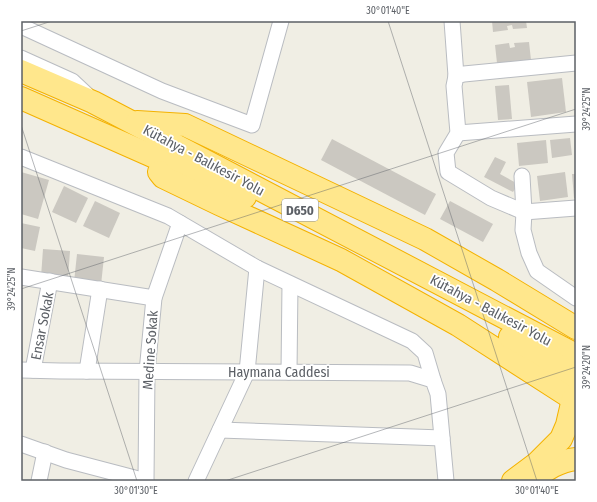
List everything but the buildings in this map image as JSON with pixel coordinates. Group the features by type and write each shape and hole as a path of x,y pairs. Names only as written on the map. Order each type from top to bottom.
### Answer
{"highway":[{"name":"Kütahya - Balıkesir Yolu","path":"21,71 93,102 576,355"},
{"name":"Kütahya - Balıkesir Yolu","path":"21,98 272,209 534,350 576,377"},
{"path":"129,121 185,125 425,239 498,280 576,328"},
{"path":"133,148 163,177 340,260 458,325 574,400 567,425 561,439 537,463 513,481"},
{"path":"531,481 564,461 576,459"}],"street":[{"path":"21,26 162,90 252,125 280,21"},
{"path":"452,21 456,76 454,86 458,133 446,153 448,172 491,198 524,212 576,208"},
{"path":"21,58 72,81 93,102"},
{"path":"456,76 576,63"},
{"path":"458,133 576,124"},
{"path":"21,157 168,216 257,268 412,341 425,353 438,394 446,481"},
{"path":"522,176 524,212 523,230 529,253 537,271 576,298"},
{"name":"Medine Sokak","path":"146,481 147,372 154,298 180,224"},
{"path":"196,481 248,372 257,268"},
{"path":"21,277 154,298"},
{"name":"Ensar Sokak","path":"27,370 50,281"},
{"path":"289,372 290,284"},
{"path":"88,372 100,289"},
{"name":"Haymana Caddesi","path":"27,370 88,372 410,373 433,380"},
{"path":"220,430 442,438"},
{"path":"21,444 66,460 146,481"},
{"path":"39,481 45,452"}]}
